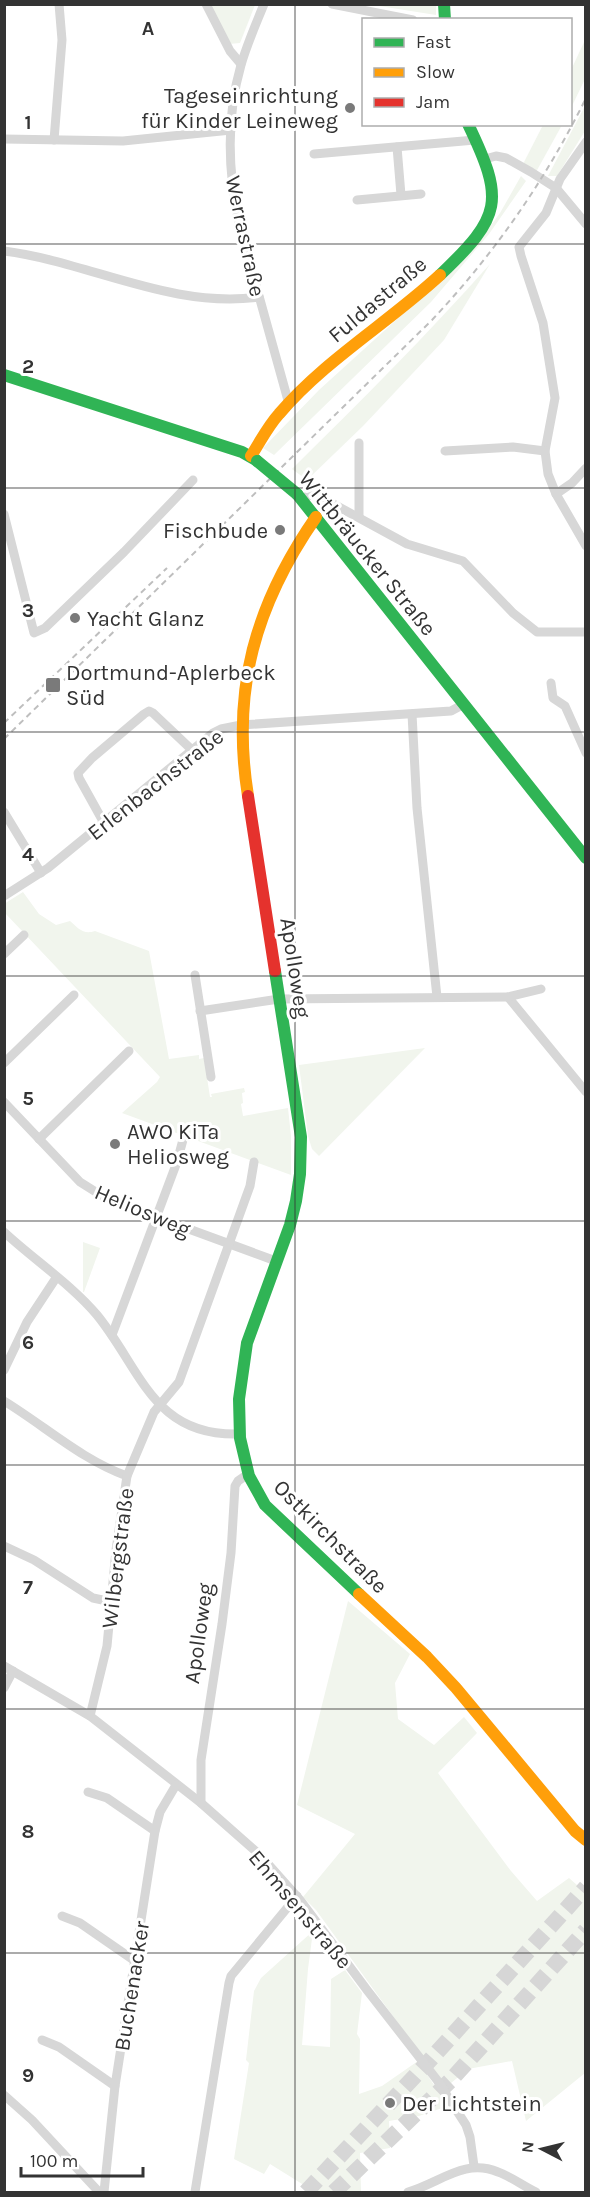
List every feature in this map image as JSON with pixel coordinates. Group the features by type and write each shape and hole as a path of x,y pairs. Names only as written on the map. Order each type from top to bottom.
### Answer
{"street":[{"path":"54,140 62,40 59,4"},
{"path":"206,4 230,51 241,64"},
{"name":"Werrastraße","path":"264,4 241,64 233,106 231,166 234,201 289,404"},
{"path":"332,4 403,18"},
{"name":"Fuldastraße","path":"254,459 273,420 471,244 486,223 492,205 493,185 485,159 469,126"},
{"path":"4,139 141,140 231,130"},
{"path":"314,154 475,140"},
{"path":"585,142 556,188 546,213 519,247 543,323 555,398 545,451 548,474 556,494 585,546"},
{"path":"397,147 401,195"},
{"path":"485,159 496,156 506,158 556,188 585,224"},
{"path":"357,200 421,194"},
{"path":"4,251 53,260 135,285 172,293 224,298 259,297"},
{"name":"Wittbräucker Straße","path":"4,375 254,459 299,496 585,858"},
{"path":"359,443 359,518"},
{"path":"444,451 513,447 545,451"},
{"path":"556,494 572,483 585,468"},
{"path":"4,514 34,633 45,628 124,552 193,480"},
{"path":"299,496 315,494 407,544 463,561 513,613 537,632 585,632"},
{"name":"Apolloweg","path":"240,1434 244,1360 251,1329 294,1209 301,1168 301,1137 251,813 241,725 252,649 260,625 284,568 316,517"},
{"path":"551,683 553,698 565,706 585,753"},
{"name":"Erlenbachstraße","path":"4,896 41,873 220,729 241,725 451,711 465,704"},
{"path":"104,823 78,778 78,773 92,758 144,714 149,711 153,713 192,750"},
{"path":"412,714 417,808 437,997"},
{"path":"4,812 41,873"},
{"path":"4,954 24,935"},
{"path":"195,975 211,1077"},
{"path":"200,1011 279,999 508,997 541,989"},
{"path":"4,1063 74,995"},
{"path":"508,997 585,1092"},
{"path":"39,1139 129,1051"},
{"name":"Heliosweg","path":"4,1102 80,1182 107,1199 276,1261"},
{"path":"111,1335 177,1162 184,1136"},
{"name":"Wilbergstraße","path":"90,1716 101,1676 127,1476 154,1412 179,1382 250,1186 254,1162"},
{"path":"4,1232 96,1314 133,1371 160,1407 196,1428 218,1434 240,1434"},
{"path":"4,1371 27,1322 56,1278"},
{"path":"4,1401 89,1459 127,1476"},
{"name":"Ostkirchstraße","path":"240,1434 248,1474 264,1505 456,1688 575,1831 585,1840"},
{"name":"Apolloweg","path":"201,1803 201,1760 231,1552 235,1486 248,1474"},
{"path":"4,1546 50,1569 93,1598 112,1602"},
{"path":"4,1688 9,1669"},
{"name":"Ehmsenstraße","path":"9,1669 90,1716 201,1803 260,1855 297,1896 452,2102 466,2125 474,2166"},
{"name":"Buchenacker","path":"104,2193 115,2086 155,1831 160,1812 176,1785"},
{"path":"88,1792 106,1798 155,1831"},
{"path":"195,2193 231,1976 297,1896"},
{"path":"62,1916 80,1923 135,1960"},
{"path":"42,2040 59,2047 115,2086"},
{"path":"4,2095 32,2120 99,2193"},
{"path":"408,2193 474,2166 497,2171 536,2193"}],"shaded area":[{"path":"210,5 255,5 240,43 229,44"},
{"path":"373,5 436,5 436,15"},
{"path":"585,40 585,79 572,106 572,68"},
{"path":"585,106 585,131 557,176 548,176"},
{"path":"542,126 561,126 536,172 523,164"},
{"path":"521,176 526,181 489,234 431,302 274,455 263,448 319,390 472,251 500,213"},
{"path":"490,264 444,340 363,426 307,480 292,469 393,368"},
{"path":"23,892 39,914 56,925 70,921 84,931 95,931 149,951 169,1059 199,1055 199,1059 204,1058 210,1097 212,1097 211,1094 244,1088 241,1104 243,1116 288,1108 291,1175 122,1113 160,1077 5,913 4,904"},
{"path":"425,1048 319,1156 312,1149 308,1136 299,1065"},
{"path":"83,1242 100,1248 84,1292 83,1292"},
{"path":"348,1601 410,1654 395,1683 398,1719 434,1745 464,1717 477,1733 438,1773 511,1871 537,1901 569,1878 585,1892 585,2073 526,2121 512,2061 468,2069 445,2088 316,1910 303,1897 355,1834 297,1805"},
{"path":"313,1931 302,2045 330,2047 331,1979 345,1970 362,1993 357,2034 360,2039 359,2094 382,2086 418,2061 448,2106 419,2116 389,2121 390,2148 360,2153 361,2191 358,2192 315,2192 270,2164 264,2174 234,2159 249,2063 246,2060 254,1991 261,1978"}],"tunnel":[{"path":"306,2192 430,2060 586,1887"},
{"path":"334,2192 451,2080 586,1930"}],"railway":[{"path":"572,125 586,98"},
{"path":"4,739 432,320 497,243 536,187 572,126"},
{"path":"4,723 167,568"}],"traffic: fast":[{"path":"444,4 445,18"},
{"path":"440,275 476,237 486,222 491,206 492,190 488,172 469,126"},
{"path":"4,375 242,452 256,460"},
{"path":"257,461 297,494"},
{"path":"297,494 586,858"},
{"path":"275,971 301,1137 300,1174 290,1225 247,1343 239,1399 240,1438 249,1476 265,1505 359,1594"}],"traffic: slow":[{"path":"251,456 271,424 297,394 336,359 440,275"},
{"path":"248,796 243,720 246,684 253,650 263,616 277,583 316,517"},
{"path":"359,1594 427,1657 456,1688 575,1831 586,1840"}],"traffic: jam":[{"path":"248,796 275,971"}],"place":[{"name":"Tageseinrichtung für Kinder Leineweg","path":"350,108"},
{"name":"Fischbude","path":"280,530"},
{"name":"Yacht Glanz","path":"75,618"},
{"name":"Dortmund-Aplerbeck Süd","path":"53,685"},
{"name":"AWO KiTa Heliosweg","path":"115,1144"},
{"name":"Der Lichtstein","path":"390,2103"}]}
